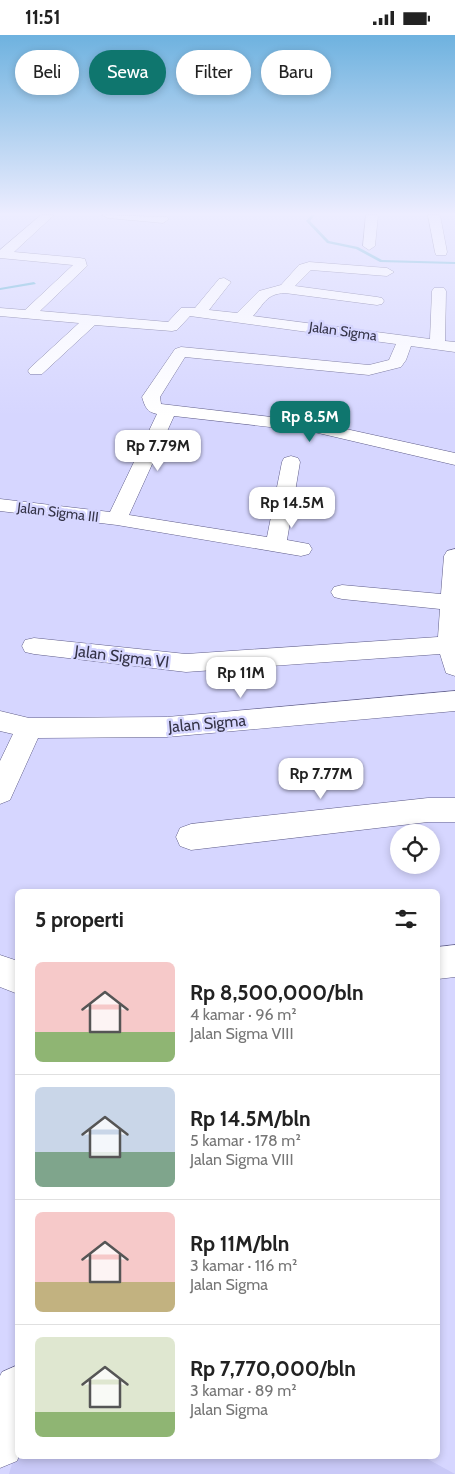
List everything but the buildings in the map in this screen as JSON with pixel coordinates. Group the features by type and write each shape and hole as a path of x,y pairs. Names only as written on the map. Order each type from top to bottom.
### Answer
{"street":[{"path":"29,314 62,282"},
{"path":"199,312 224,282"},
{"path":"285,289 291,282"},
{"path":"247,315 265,292 285,289 377,301"},
{"path":"437,344 440,291"},
{"name":"Jalan Sigma","path":"172,327 186,311 247,315 455,347"},
{"path":"0,312 172,327 170,347 151,397 153,406 156,409 314,427 455,459"},
{"path":"247,315 347,326"},
{"path":"36,371 92,319"},
{"path":"170,347 369,370 392,367 398,362 406,339"},
{"name":"Jalan Sigma III","path":"0,505 117,519 168,410"},
{"path":"276,544 291,462"},
{"path":"117,519 301,549"},
{"path":"453,648 455,555"},
{"path":"342,592 453,603"},
{"name":"Jalan Sigma VI","path":"34,646 186,663 453,648"},
{"name":"Jalan Sigma","path":"0,721 29,728 167,727 455,701"},
{"path":"0,792 29,728"},
{"path":"190,837 428,810 455,810"},
{"path":"440,963 455,961"},
{"path":"0,971 15,977"},
{"path":"0,1444 15,1397"}],"shaded area":[{"path":"15,1454 15,1459 428,1459 455,1474 9,1474"}],"waterway":[{"path":"0,289 34,283"}]}
